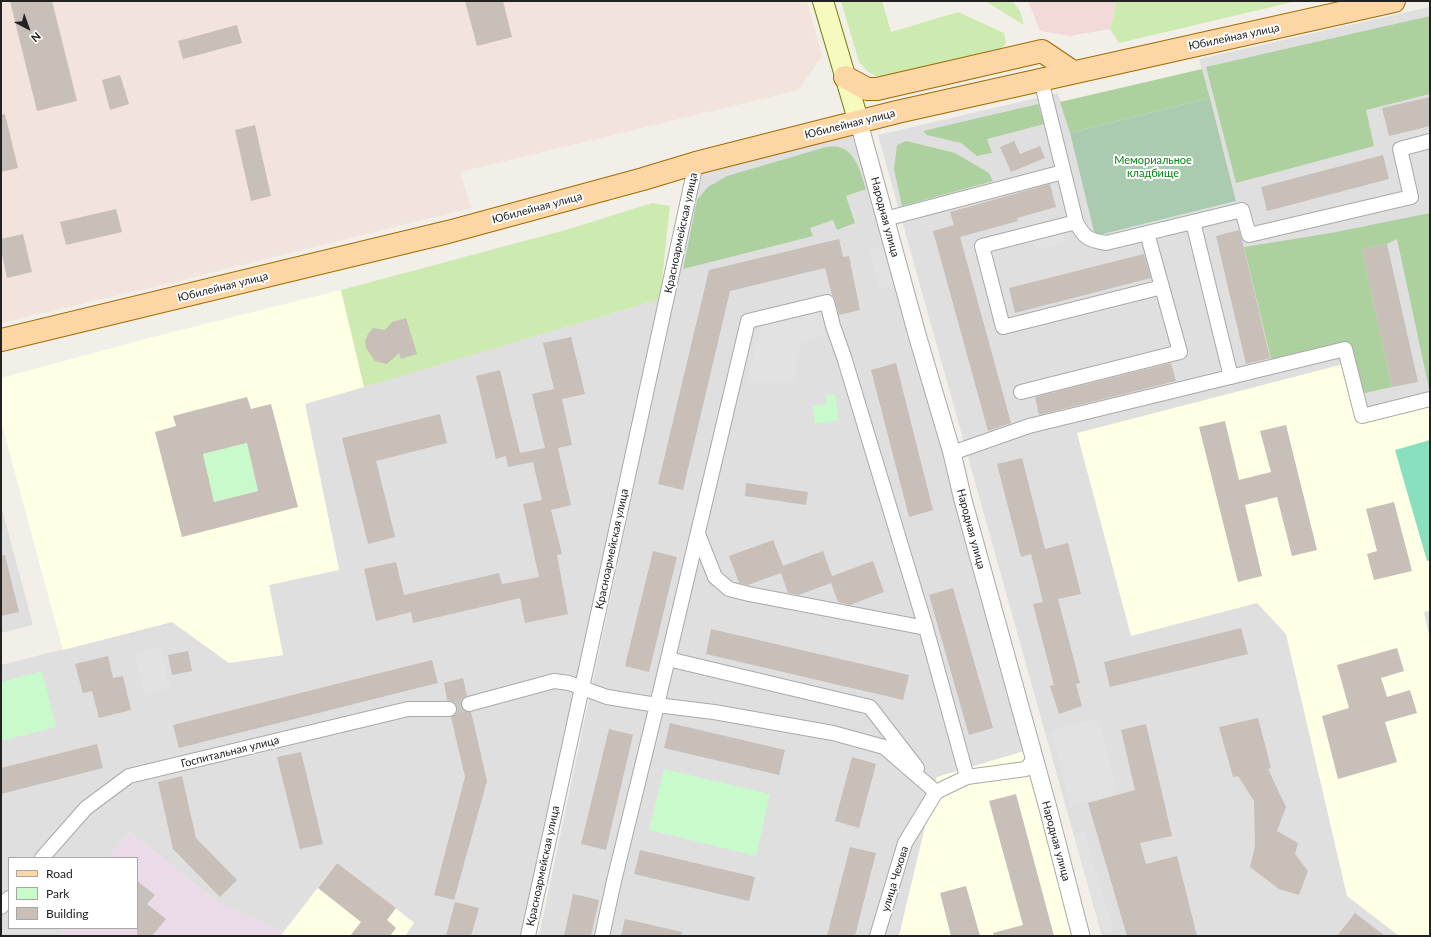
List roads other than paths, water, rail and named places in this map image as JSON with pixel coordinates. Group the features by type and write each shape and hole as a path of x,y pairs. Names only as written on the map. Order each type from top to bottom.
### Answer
{"main road":[{"path":"823,1 859,123"},
{"name":"Юбилейная улица","path":"1,340 448,232 643,179 696,163 859,123 897,112 1394,1"},
{"path":"845,77 867,89 877,90 1042,51 1073,72"}],"street":[{"path":"1041,80 1076,222 1081,232 1090,240 1106,243 1242,210 1249,235 1411,197 1400,149 1430,141"},
{"name":"Народная улица","path":"859,123 918,338 952,453 963,500 1081,936"},
{"name":"Красноармейская улица","path":"528,936 696,163"},
{"path":"885,219 1063,172"},
{"path":"1076,222 982,246 1003,327 1162,287"},
{"path":"1193,222 1231,377"},
{"path":"1021,392 1180,352 1147,233"},
{"path":"602,936 748,321 827,302 833,326 844,357 926,628 967,777"},
{"path":"952,453 1029,426 1345,349 1362,416 1430,399"},
{"path":"698,534 715,577 729,588 749,594 926,628"},
{"path":"668,659 870,707 936,792"},
{"path":"469,704 554,681 569,683 607,697 714,712 833,733 884,747 936,792"},
{"name":"Госпитальная улица","path":"43,857 86,808 129,776 408,709 449,709"},
{"path":"936,792 967,777 1026,769 1034,759"},
{"name":"улица Чехова","path":"877,936 905,843 936,792"},
{"path":"1,907 8,899"}],"tunnel":[{"path":"449,709 469,704"}],"park label":[{"name":"Мемориальное кладбище","path":"1153,166"}]}
